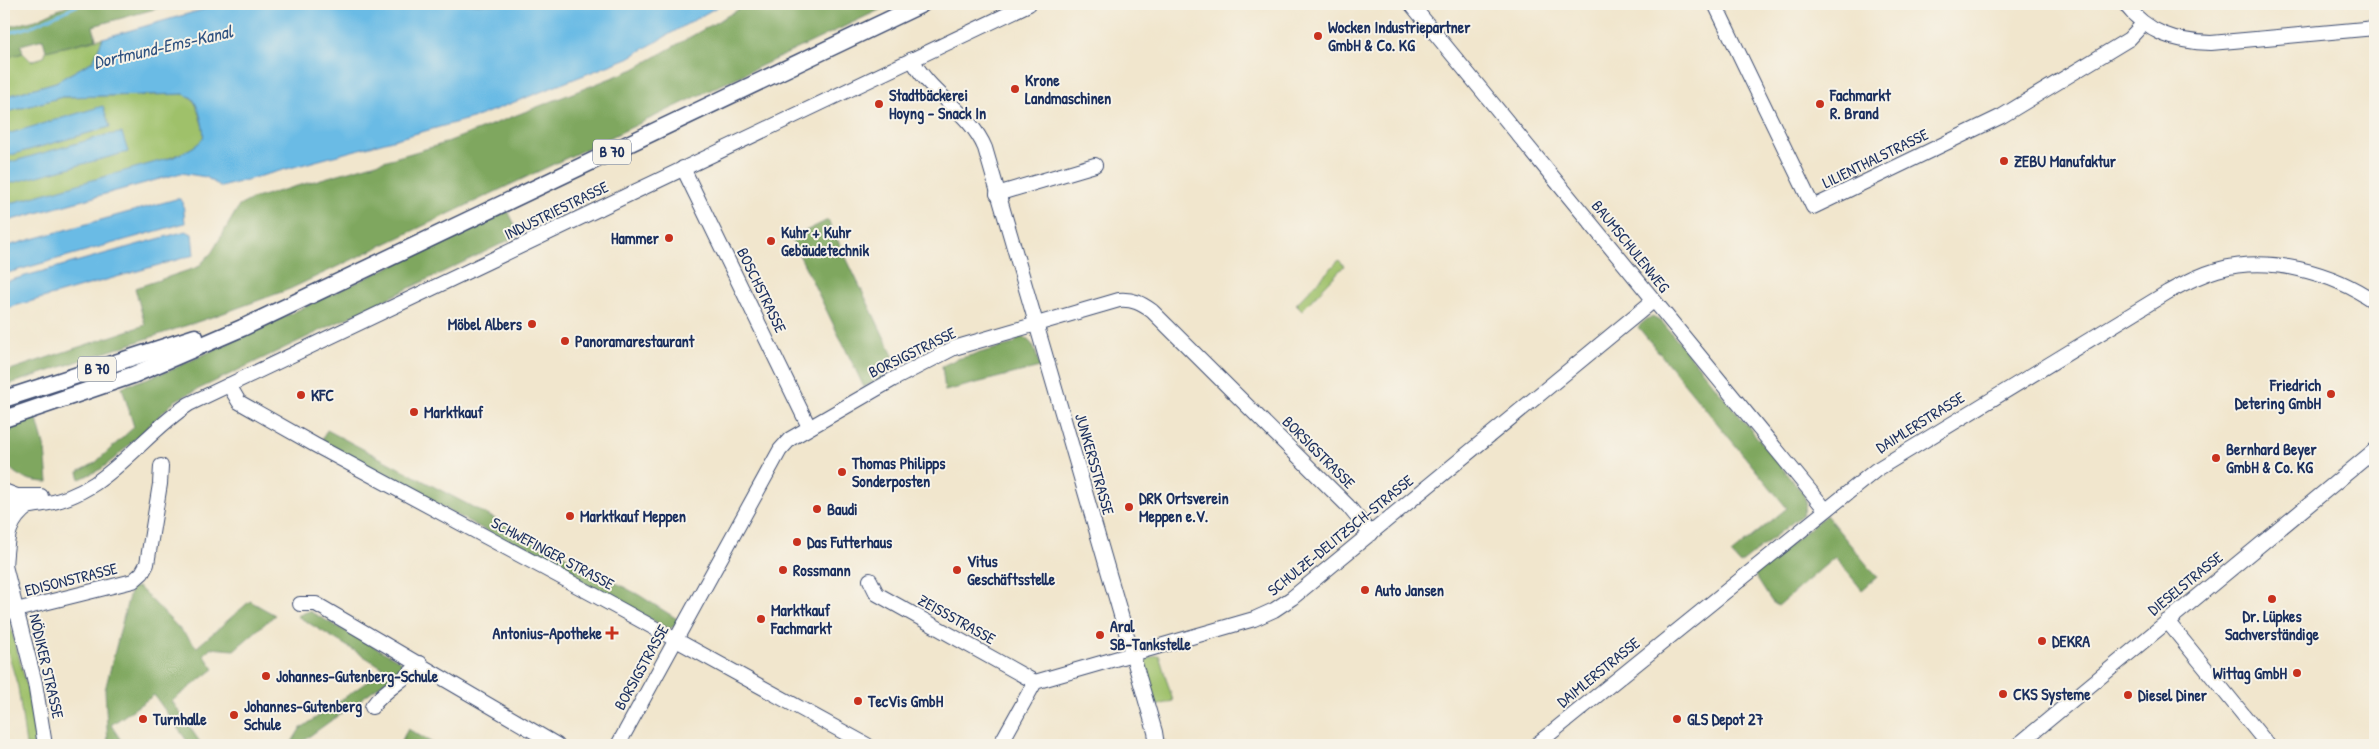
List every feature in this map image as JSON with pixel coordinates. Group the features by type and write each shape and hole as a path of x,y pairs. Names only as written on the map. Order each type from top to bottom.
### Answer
{"main road":[{"name":"B 70","path":"4,418 133,375 302,300 922,4"},
{"name":"B 70","path":"4,399 302,300"}],"street":[{"name":"INDUSTRIESTRASSE","path":"4,492 27,502 48,503 84,491 114,470 175,414 229,385 391,310 683,168 1029,4"},
{"name":"BAUMSCHULENWEG","path":"1411,4 1825,509"},
{"name":"LILIENTHALSTRASSE","path":"1715,4 1813,207 2002,116 2130,39 2143,24"},
{"path":"2125,4 2143,24 2170,38 2189,43 2211,43 2375,28"},
{"name":"JUNKERSSTRASSE","path":"912,59 921,75 972,125 980,136 1155,732 1157,745"},
{"path":"997,194 1095,165"},
{"name":"BOSCHSTRASSE","path":"683,168 809,426"},
{"name":"DAIMLERSTRASSE","path":"1536,745 1825,509 1876,470 2148,303 2193,279 2218,270 2244,265 2272,266 2325,277 2350,287 2375,302"},
{"name":"BORSIGSTRASSE","path":"618,745 780,450 790,439 809,426 954,348 1036,323 1119,300 1141,303 1152,311 1295,452 1348,506 1371,534"},
{"name":"SCHULZE-DELITZSCH-STRASSE","path":"1034,682 1254,619 1274,610 1371,534 1653,301"},
{"name":"SCHWEFINGER STRASSE","path":"229,385 240,402 254,411 867,745"},
{"name":"DIESELSTRASSE","path":"2018,745 2375,450"},
{"name":"EDISONSTRASSE","path":"10,612 133,582 142,574 148,555 160,484 161,466"},
{"path":"4,492 8,514 27,502"},
{"name":"NÖDIKER STRASSE","path":"8,514 8,537 4,564 10,612 41,708 45,745"},
{"name":"ZEISSSTRASSE","path":"870,580 877,594 1034,682"},
{"path":"300,604 316,604 420,663 557,745"},
{"path":"2167,621 2268,745"},
{"path":"372,707 378,698 412,673 420,663"},
{"path":"1000,745 1034,682"}],"green space":[{"path":"70,4 173,4 93,26 96,39 46,51 43,39 21,45 23,53 4,58 4,28 36,20"},
{"path":"748,4 892,4 290,289 4,386 4,372 145,325 135,288 198,267 212,252 239,206 252,199 439,145 634,69"},
{"path":"103,38 93,61 56,82 4,97 4,58 23,53 31,61 44,57 46,51"},
{"path":"184,94 191,98 195,104 204,132 202,140 190,149 141,168 4,205 4,113 62,97"},
{"path":"508,211 520,235 176,400 115,458 101,469 80,479 78,472 95,463 134,427 122,387 171,370"},
{"path":"828,220 899,368 864,387 791,238"},
{"path":"1339,260 1344,266 1302,310 1296,304"},
{"path":"1652,317 1662,322 1803,493 1806,506 1803,514 1740,564 1731,554 1787,508 1638,327"},
{"path":"1020,337 1025,338 1032,344 1040,367 945,391 942,366 957,359 1013,344"},
{"path":"36,416 45,449 48,482 34,481 15,473 6,462 3,452 4,427"},
{"path":"327,430 639,595 682,622 669,629 321,442"},
{"path":"1826,515 1877,577 1862,590 1835,557 1778,606 1772,602 1754,574"},
{"path":"139,587 197,647 250,601 275,615 234,650 210,648 204,655 214,669 172,701 202,745 190,745 154,695 111,725 124,745 108,745 105,690 131,588"},
{"path":"309,611 402,662 404,668 300,743 303,745 290,745 300,729 385,669 297,616"},
{"path":"9,621 27,687 36,745 26,745 18,687 4,639 4,622"},
{"path":"1159,655 1173,701 1156,706 1143,666 1149,658"},
{"path":"408,729 436,745 399,745"}],"water":[{"name":"Dortmund-Ems-Kanal","path":"223,4 722,4 628,58 476,117 221,187 206,177 181,173 4,222 4,205 174,157 201,141 204,134 194,101 184,94 62,97 4,113 4,97 56,82 93,61 103,38"},
{"path":"103,106 110,127 4,157 4,135"},
{"path":"122,133 128,152 4,185 4,164 106,135"},
{"path":"180,199 183,202 185,223 4,274 4,247"},
{"path":"186,231 192,234 194,255 4,309 4,282"}],"waterway":[{"path":"4,34 30,27 81,4"}],"place":[{"name":"Wocken Industriepartner GmbH & Co. KG","path":"1318,36"},
{"name":"Krone Landmaschinen","path":"1015,89"},
{"name":"Stadtbäckerei Hoyng - Snack In","path":"879,104"},
{"name":"Fachmarkt R. Brand","path":"1820,104"},
{"name":"ZEBU Manufaktur","path":"2004,161"},
{"name":"Hammer","path":"669,238"},
{"name":"Kuhr + Kuhr Gebäudetechnik","path":"771,241"},
{"name":"Möbel Albers","path":"532,324"},
{"name":"Panoramarestaurant","path":"565,341"},
{"name":"Friedrich Detering GmbH","path":"2331,394"},
{"name":"KFC","path":"301,395"},
{"name":"Marktkauf","path":"414,412"},
{"name":"Bernhard Beyer GmbH & Co. KG","path":"2216,458"},
{"name":"Thomas Philipps Sonderposten","path":"842,472"},
{"name":"DRK Ortsverein Meppen e.V.","path":"1129,507"},
{"name":"Baudi","path":"817,509"},
{"name":"Marktkauf Meppen","path":"570,516"},
{"name":"Das Futterhaus","path":"797,542"},
{"name":"Rossmann","path":"783,570"},
{"name":"Vitus Geschäftsstelle","path":"957,570"},
{"name":"Auto Jansen","path":"1365,590"},
{"name":"Dr. Lüpkes Sachverständige","path":"2272,599"},
{"name":"Marktkauf Fachmarkt","path":"761,619"},
{"name":"Antonius-Apotheke","path":"612,633"},
{"name":"Aral SB-Tankstelle","path":"1100,635"},
{"name":"DEKRA","path":"2042,641"},
{"name":"Wittag GmbH","path":"2297,673"},
{"name":"Johannes-Gutenberg-Schule","path":"266,676"},
{"name":"CKS Systeme","path":"2003,694"},
{"name":"Diesel Diner","path":"2128,695"},
{"name":"TecVis GmbH","path":"858,701"},
{"name":"Johannes-Gutenberg Schule","path":"234,715"},
{"name":"Turnhalle","path":"143,719"},
{"name":"GLS Depot 27","path":"1677,719"}]}
